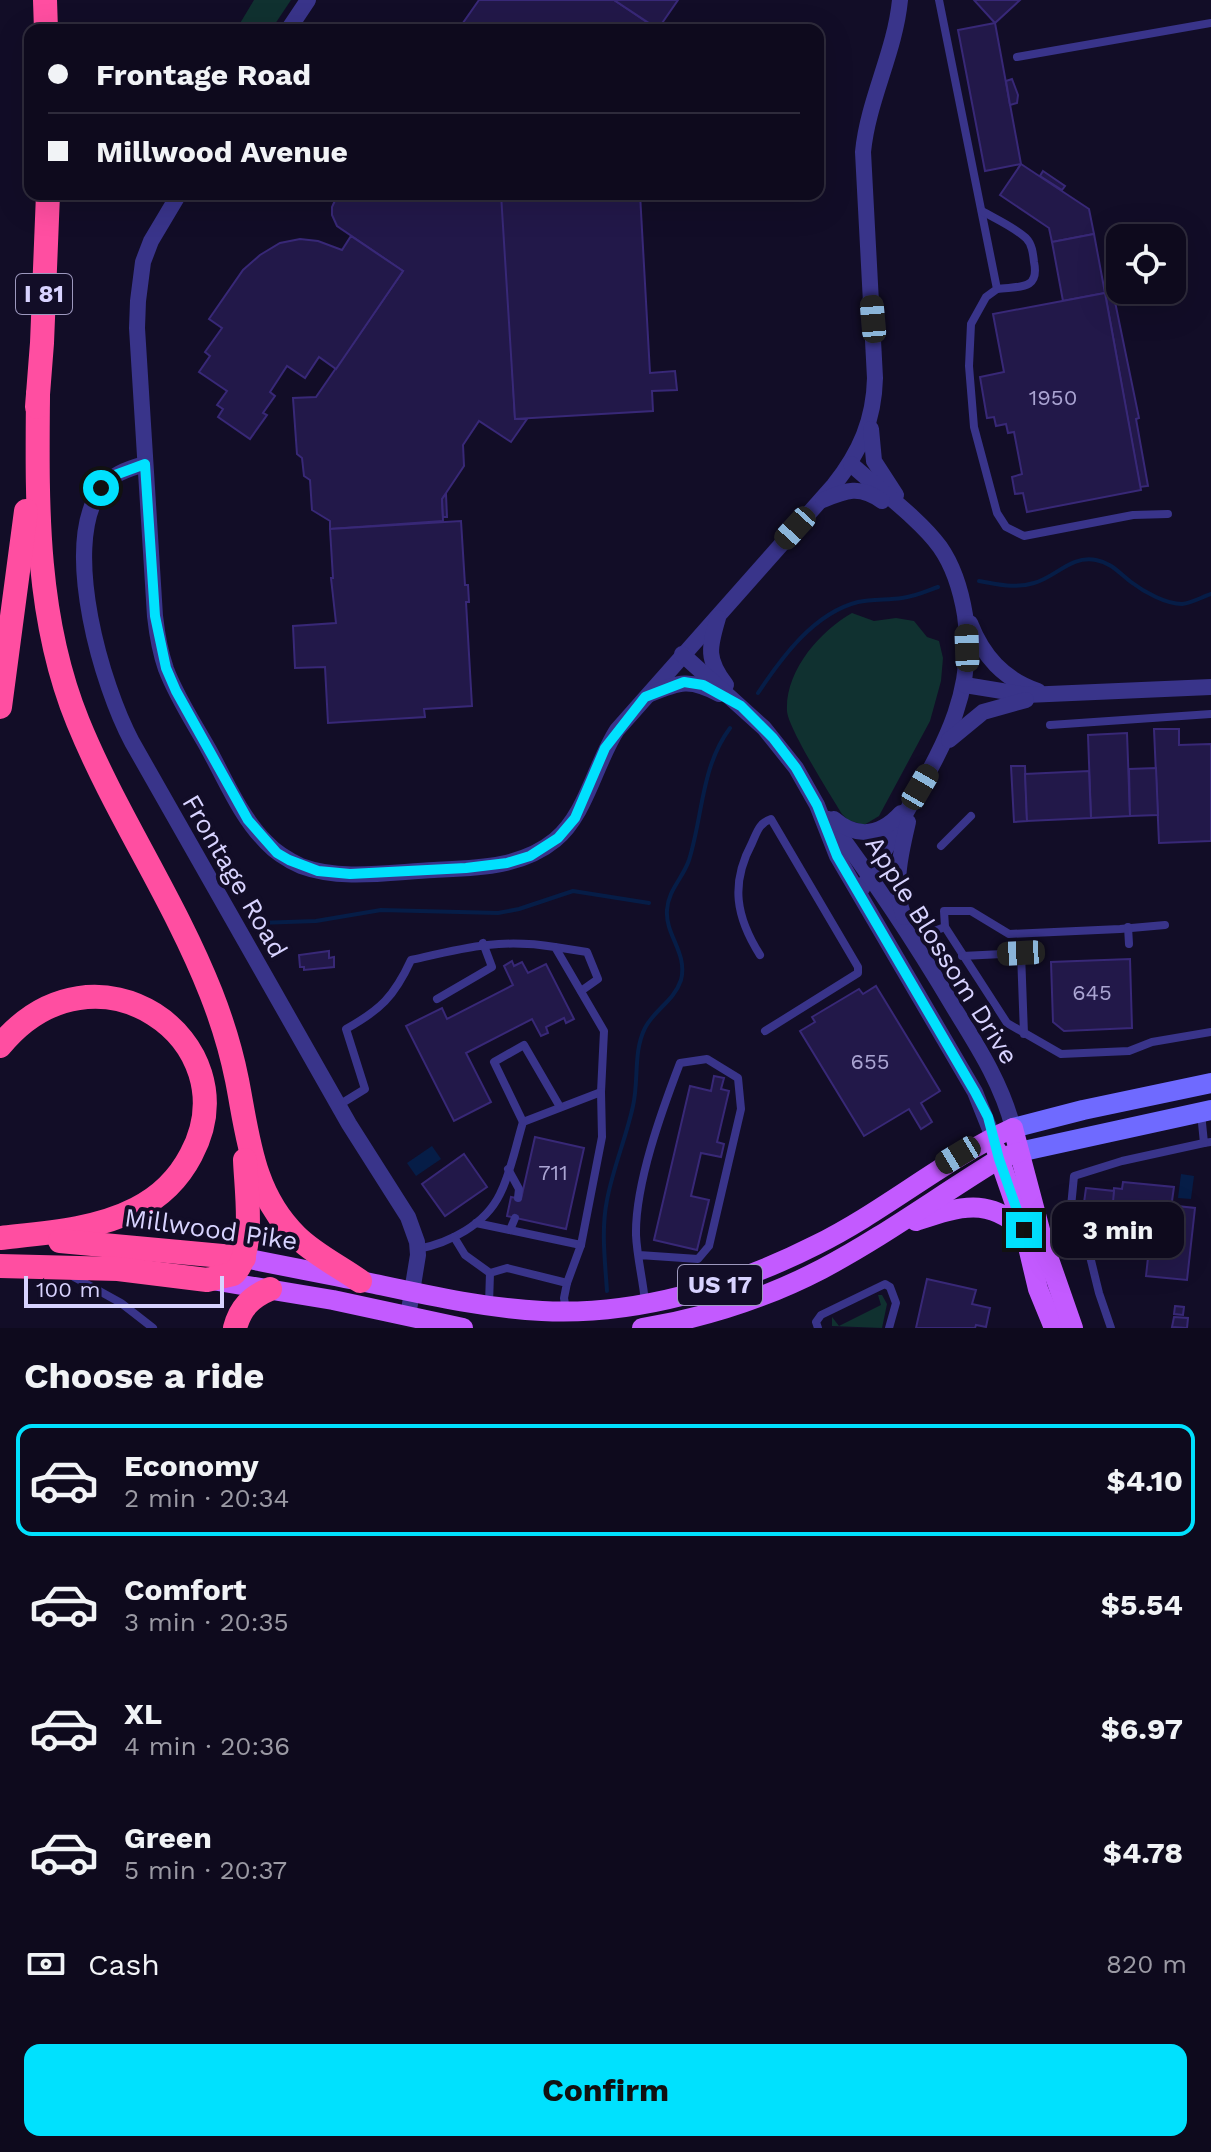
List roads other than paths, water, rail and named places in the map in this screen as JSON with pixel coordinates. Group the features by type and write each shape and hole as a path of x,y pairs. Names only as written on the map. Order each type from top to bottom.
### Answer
{"highway":[{"path":"45,0 46,24"},
{"name":"I 81","path":"0,707 19,577 38,394 48,200"},
{"path":"38,394 41,569 58,659 76,719 211,993 229,1045 255,1172 294,1234 360,1281"},
{"path":"0,1046 19,1025 49,1006 82,996 118,998 149,1010 188,1049 202,1086 204,1106 195,1147 173,1182 157,1196 116,1218 87,1226 0,1238"},
{"path":"207,1280 233,1274 244,1258 247,1204 243,1118"},
{"name":"Millwood Pike","path":"0,1238 108,1244 244,1258"},
{"name":"Millwood Pike","path":"0,1266 118,1269 207,1280"},
{"path":"235,1328 248,1302 270,1289"}],"main road":[{"path":"1073,1328 1044,1245 1013,1128 1211,1083"},
{"path":"889,1229 999,1159 1206,1112"},
{"name":"US 17","path":"412,1292 488,1306 567,1311 645,1303 695,1292 778,1264 856,1222 944,1164 1013,1128"},
{"path":"993,1137 1024,1230 1038,1289 1054,1328"},
{"name":"US 17","path":"642,1328 714,1312 785,1287 821,1270 889,1229 944,1211 973,1207 996,1210 1024,1230"},
{"name":"Millwood Pike","path":"244,1258 412,1292"},
{"name":"Millwood Pike","path":"207,1280 270,1289 463,1328"}],"street":[{"path":"292,24 308,0"},
{"path":"175,200 151,241 141,278 137,328 155,616 166,668 176,691 248,820 268,844 289,860 318,871 350,874 507,863 530,856 558,838 575,818 605,748 682,654 851,464 864,438 875,378 863,152 868,118 895,29 900,0"},
{"path":"870,417 874,461 883,479 918,525"},
{"name":"Frontage Road","path":"145,464 115,475 101,488 87,531 85,563 88,606 103,677 132,742 339,1105 408,1217 418,1249 408,1316"},
{"path":"851,464 933,539 947,559 981,649 993,663 1014,680 1051,695"},
{"path":"817,503 849,490 862,490 918,525"},
{"path":"859,893 943,746 956,714 965,685 967,648 963,606"},
{"path":"719,614 711,642 711,659 719,676 741,706"},
{"name":"Apple Blossom Drive","path":"682,654 741,706 781,747 817,805 871,875 996,1078 1013,1128"},
{"path":"645,697 676,684 693,682 741,706"},
{"path":"965,685 1008,693 1051,695 1211,687"},
{"path":"943,746 964,725 983,712 1051,695"},
{"path":"817,805 841,825 861,833 872,832 893,822 913,801"},
{"path":"913,801 902,846 898,893 913,939"},
{"name":"Apple Blossom Drive","path":"817,805 837,856 975,1092 993,1137"}],"lane":[{"path":"939,0 997,289"},
{"path":"1017,57 1211,23"},
{"path":"982,211 1028,239 1036,272 1033,282 1028,285 997,289 986,297 971,324 969,366 974,427 997,513 1006,527 1024,536 1133,515 1168,514"},
{"path":"1050,725 1211,714"},
{"path":"941,846 971,816"},
{"path":"760,955 742,924 739,870 760,826 771,819 858,970 854,977 765,1031"},
{"path":"1165,925 1009,934 966,910 944,911 945,927 1007,1023 1061,1054 1129,1051 1152,1042 1211,1032"},
{"path":"913,939 945,927"},
{"path":"1128,927 1129,944"},
{"path":"339,1105 365,1089 346,1029 377,1011 399,987 411,960 483,943 521,942 587,952 598,979 581,991"},
{"path":"437,999 492,967 483,943"},
{"path":"555,947 604,1031 602,1137 581,1245 567,1283 564,1298 567,1311"},
{"path":"962,956 1021,953 1024,1034"},
{"path":"418,1249 442,1244 476,1223 499,1196 523,1122 494,1062 524,1045 560,1107"},
{"path":"639,1255 698,1259 709,1246 741,1109 738,1078 707,1059 680,1063 666,1100 641,1192 636,1235 645,1303"},
{"path":"523,1122 601,1092"},
{"path":"1111,1328 1085,1236 1070,1217 1074,1176 1122,1161 1208,1142 1206,1112"},
{"path":"508,1169 519,1189 518,1198"},
{"path":"510,1230 515,1218"},
{"path":"476,1223 581,1245"},
{"path":"454,1237 465,1255 490,1273"},
{"path":"55,1266 121,1303 153,1328"},
{"path":"490,1273 507,1268 567,1283"},
{"path":"488,1306 490,1273"},
{"path":"818,1328 816,1322 821,1315 885,1284 895,1298 889,1328"}],"water":[{"path":"432,1146 441,1159 416,1176 407,1163"},
{"path":"1181,1174 1194,1176 1191,1199 1178,1198"}],"waterway":[{"path":"979,581 1027,585 1071,563 1087,559 1107,563 1142,590 1169,602 1186,603 1211,594"},
{"path":"758,693 800,638 827,616 858,602 907,597 938,587"},
{"path":"607,1291 605,1211 633,1106 641,1037 681,980 681,961 667,919 668,903 689,860 713,759 730,728"},
{"path":"258,923 316,921 381,910 498,913 573,891 649,903"}]}
